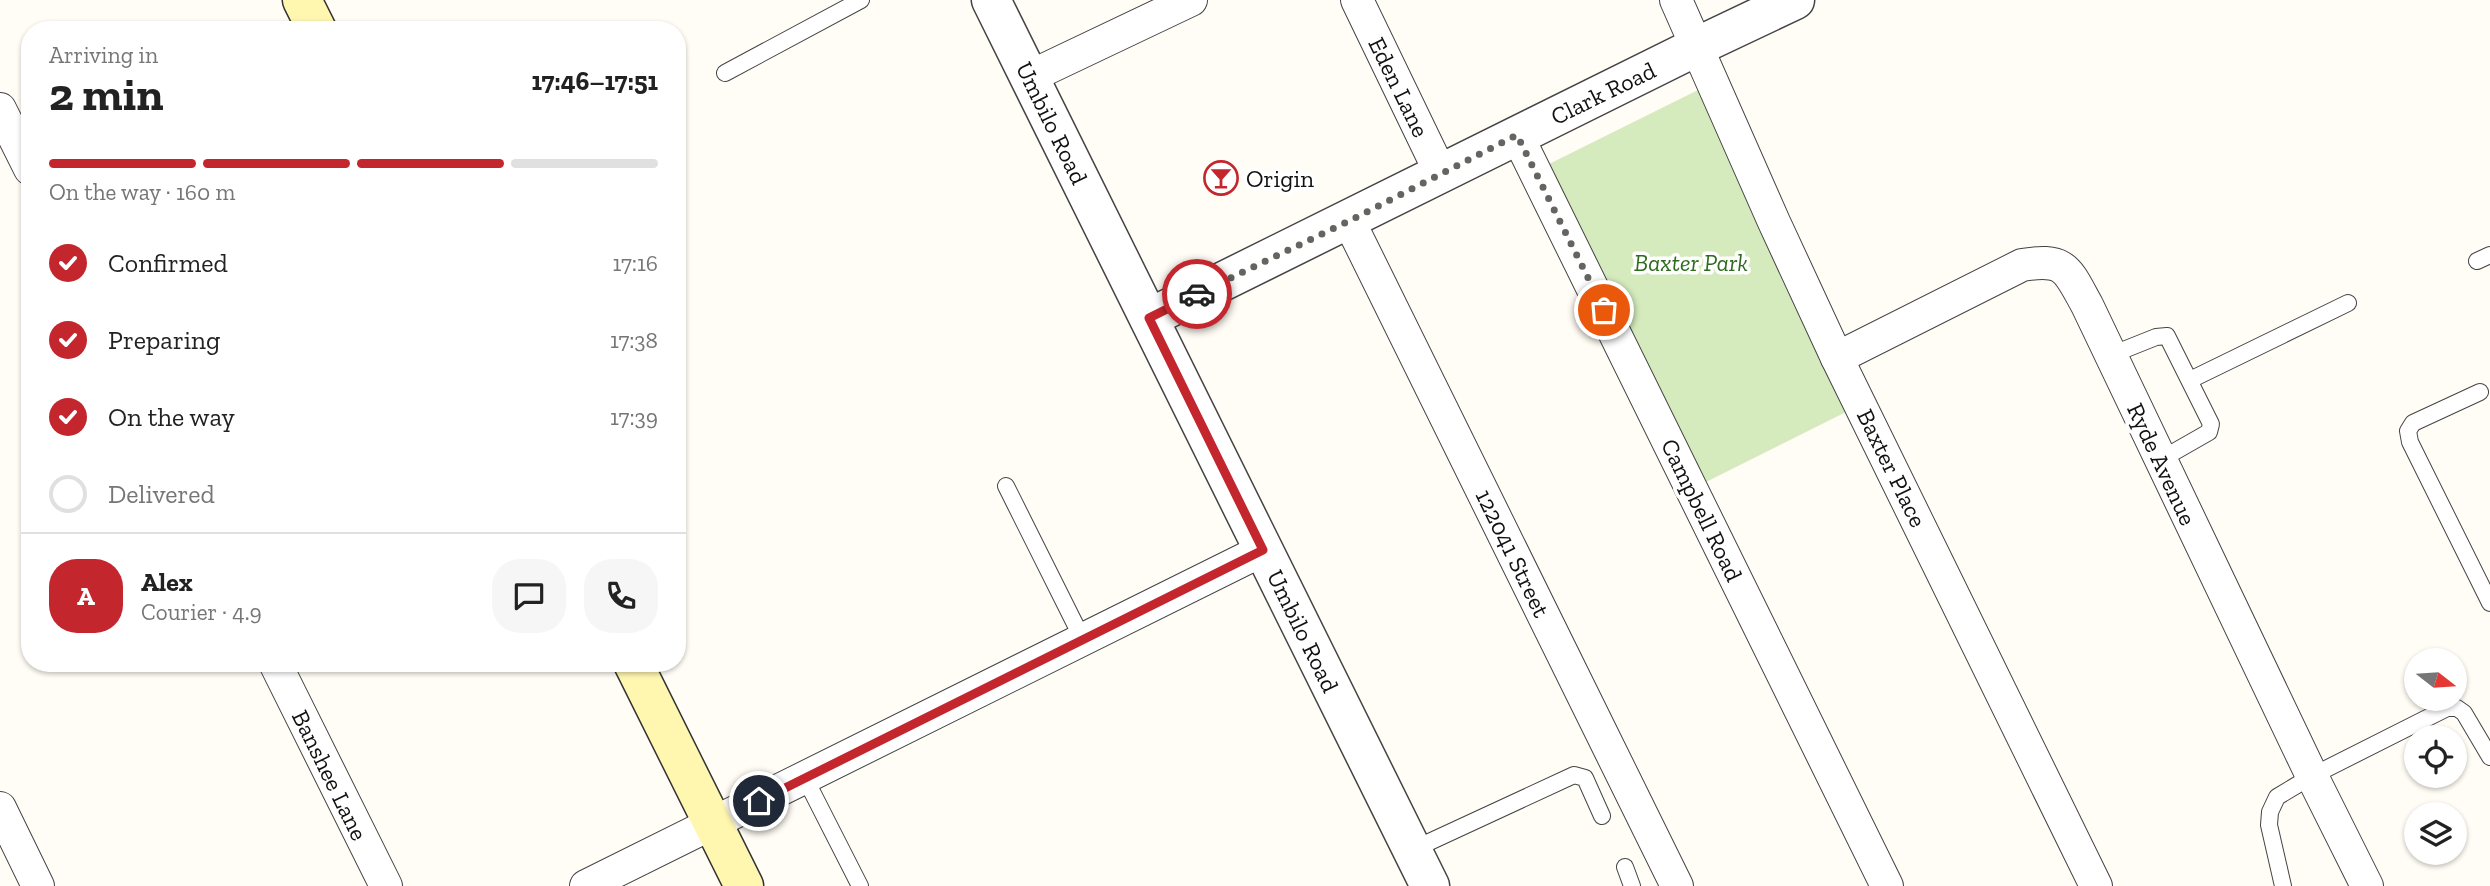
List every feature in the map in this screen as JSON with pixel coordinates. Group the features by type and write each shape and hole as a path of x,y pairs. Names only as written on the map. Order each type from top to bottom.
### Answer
{"main road":[{"path":"302,0 312,21"},
{"path":"637,672 744,886"}],"street":[{"name":"Umbilo Road","path":"992,0 1430,886"},
{"path":"1029,77 1191,0"},
{"name":"Eden Lane","path":"1357,0 1441,174"},
{"name":"Baxter Place","path":"1676,0 1774,222 1838,358 2096,886"},
{"name":"Clark Road","path":"1149,318 1795,0"},
{"path":"0,109 21,151"},
{"name":"Campbell Road","path":"1517,135 1887,886"},
{"name":"122041 Street","path":"1349,221 1677,886"},
{"name":"Ryde Avenue","path":"1838,358 2022,265 2045,262 2061,265 2072,278 2111,355 2367,886"},
{"path":"586,886 1263,550"},
{"name":"Banshee Lane","path":"279,672 386,886"},
{"path":"0,808 38,886"}],"lane":[{"path":"725,73 861,0"},
{"path":"2190,380 2348,303"},
{"path":"2111,355 2156,337 2167,336 2211,424 2209,432 2160,460"},
{"path":"2480,392 2413,423 2408,431 2410,442 2490,603"},
{"path":"1006,486 1083,640"},
{"path":"2283,886 2269,825 2270,813 2277,797 2312,776 2447,708 2457,708 2464,713 2490,757"},
{"path":"1412,850 1574,775 1585,778 1602,816"},
{"path":"805,778 860,886"},
{"path":"1625,867 1632,886"}],"green space":[{"name":"Baxter Park","path":"1700,89 1856,407 1706,482 1549,164"}],"way so far":[{"path":"1197,294 1349,221 1517,135 1604,310"}],"place":[{"name":"Origin","path":"1221,178"}],"route":[{"path":"759,801 1263,550 1149,318 1197,294"}]}
